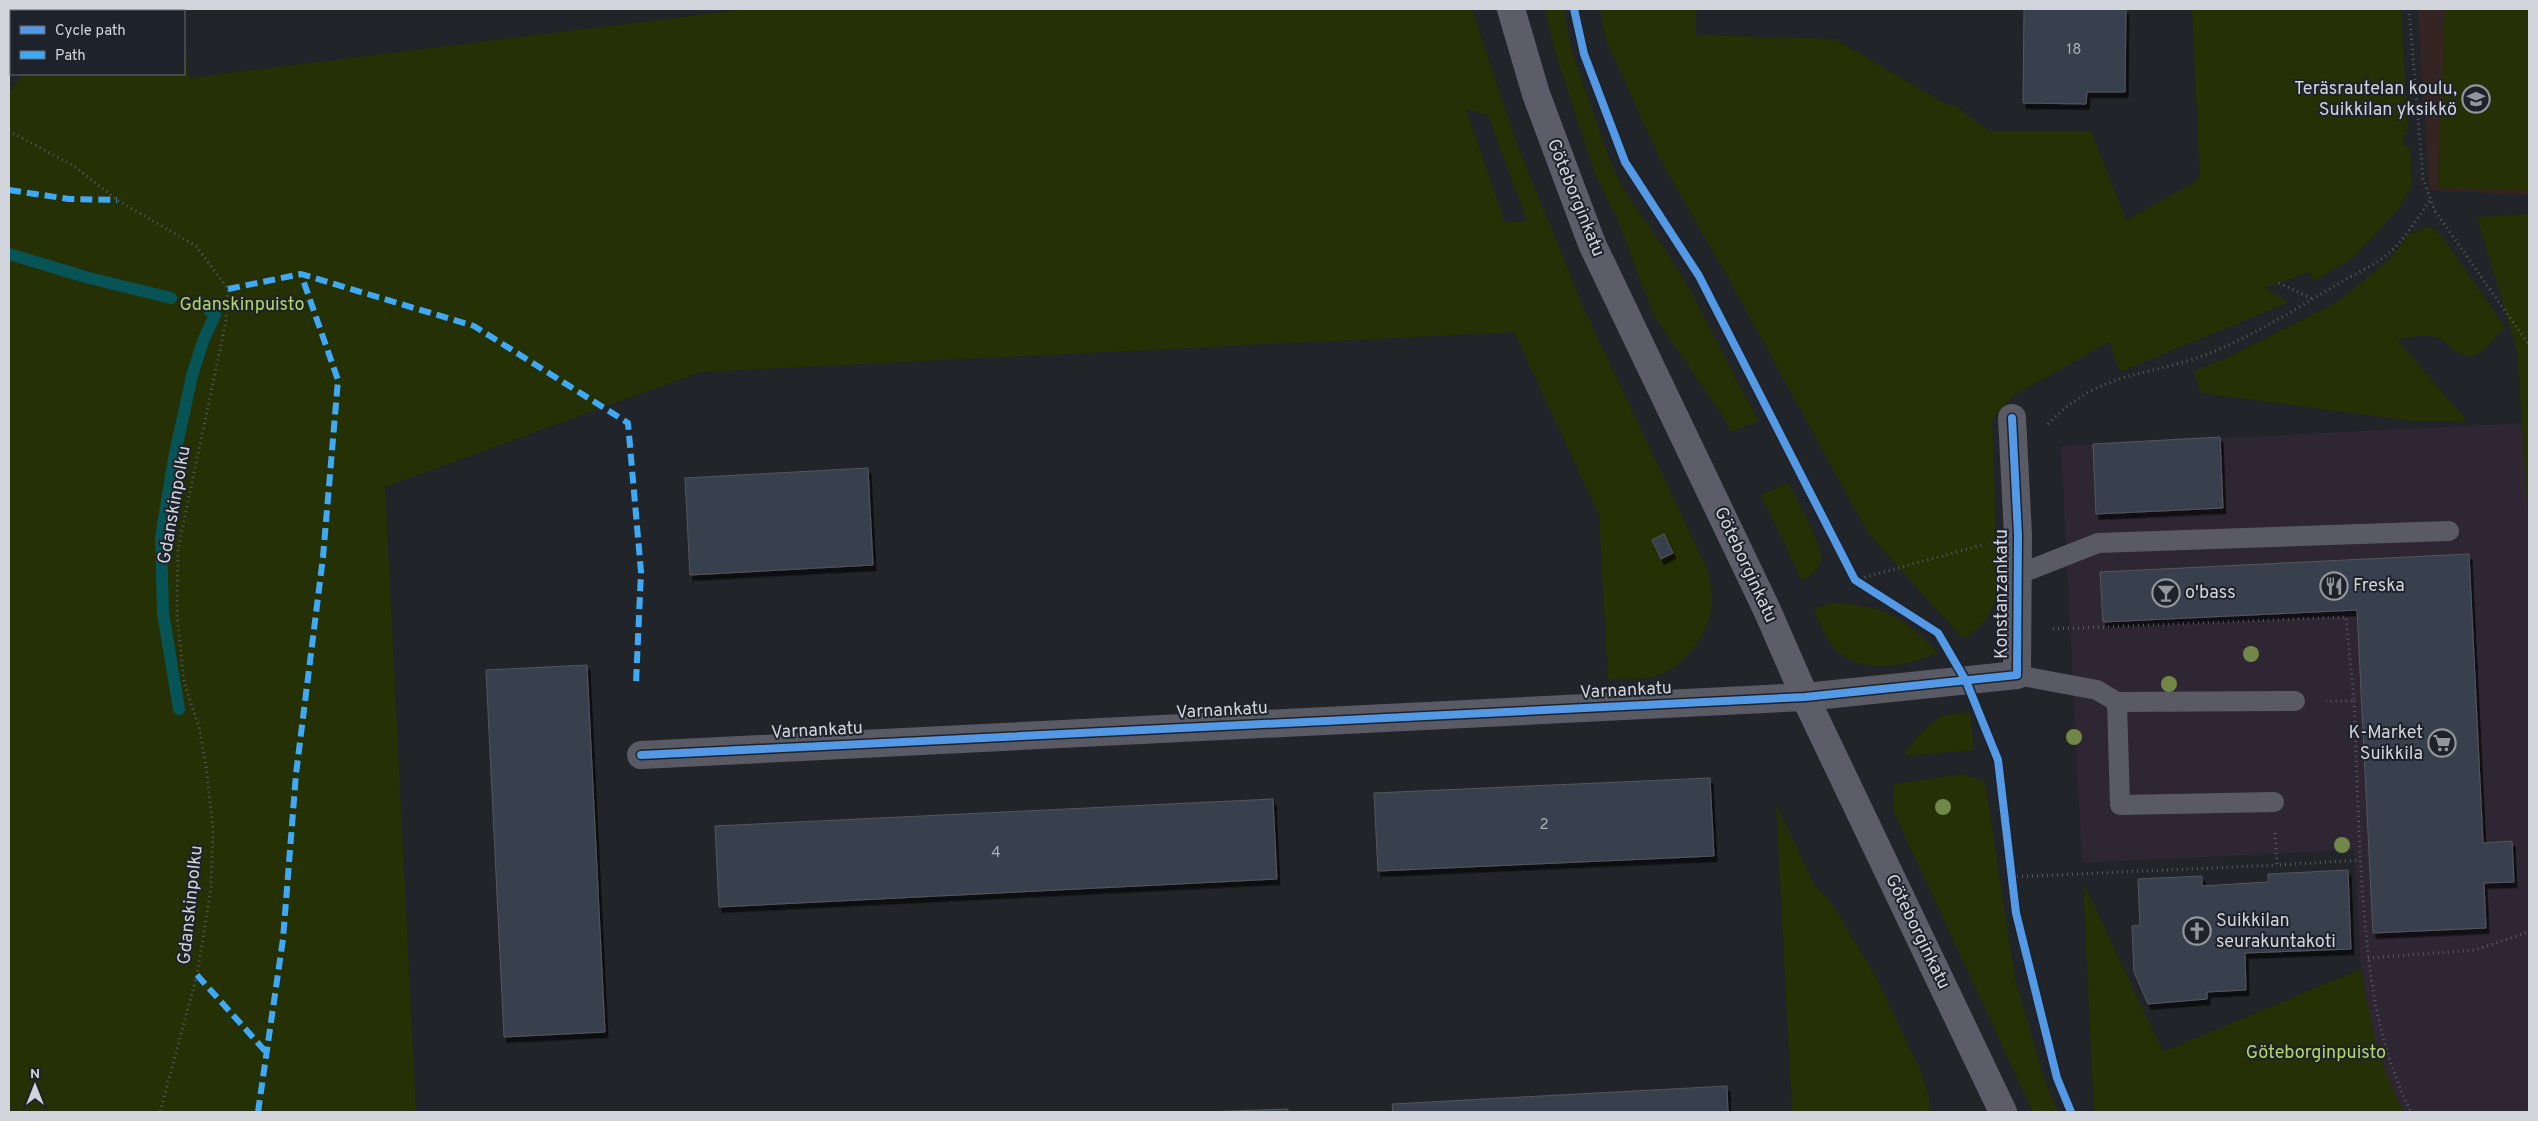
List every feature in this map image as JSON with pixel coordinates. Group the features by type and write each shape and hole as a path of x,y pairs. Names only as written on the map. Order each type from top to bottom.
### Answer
{"street":[{"name":"Göteborginkatu","path":"1511,9 1539,103 1592,244 1767,610 1805,697 2004,1112"},
{"name":"Konstanzankatu","path":"1805,697 2017,676 2019,574 2012,418"},
{"name":"Varnankatu","path":"641,755 1805,697"}],"lane":[{"path":"2019,574 2098,543 2448,531"},
{"path":"2017,676 2097,690 2118,702 2295,701"},
{"path":"2118,702 2120,805 2274,802"}],"path":[{"path":"2409,9 2423,179 2435,211 2529,345"},
{"path":"2014,454 2038,436 2062,410 2096,386 2129,374 2178,363 2215,351 2313,300 2390,253 2431,199"},
{"path":"2279,283 2313,300"},
{"path":"1855,580 2018,535"},
{"path":"1850,572 1855,580 1863,586"},
{"path":"2017,630 2346,617 2354,701 2360,860 2370,982 2390,1064 2411,1112"},
{"path":"2295,701 2354,701"},
{"path":"2274,802 2277,864"},
{"path":"2011,867 2012,881 2360,860"},
{"path":"2368,958 2475,950 2529,932"}],"shaded area":[{"name":"Teräsrautelan koulu, Suikkilan yksikkö","path":"2418,9 2529,9 2529,195 2429,190"},
{"path":"2524,423 2529,535 2529,1112 2404,1112 2391,1089 2372,1032 2361,969 2354,850 2082,863 2061,446"}],"green space":[{"path":"79,9 180,9 180,10"},
{"name":"Gdanskinpuisto","path":"747,9 1472,9 1517,145 1584,309 1709,573 1712,600 1707,625 1689,654 1672,669 1662,674 1642,679 1608,679 1599,515 1514,332 700,372 385,487 416,1112 9,1112 9,92 23,75 185,75 185,45 189,78","holes":["1466,109 1488,115 1527,221 1505,223"]},
{"path":"1545,9 1563,9 1572,52 1612,166 1627,195 1665,249 1691,292 1758,421 1731,432 1726,421 1654,316 1618,221 1595,174 1555,51"},
{"path":"1600,9 1696,9 1696,35 1835,39 1947,105 1954,105 1989,131 2091,131 2126,220 2200,179 2192,9 2401,9 2408,134 2403,135 2403,144 2410,149 2412,184 2400,207 2353,258 2314,281 2310,272 2265,288 2289,302 2120,372 2109,342 2013,396 1992,420 1998,592 1986,619 1977,629 1963,639 1868,533 1731,283 1661,161 1605,38"},
{"name":"Teräsrautelan koulu, Suikkilan yksikkö","path":"2445,9 2529,9 2529,191 2438,187"},
{"path":"2529,214 2529,535 2517,350 2477,217"},
{"path":"2429,226 2441,235 2505,327 2484,349 2471,356 2460,354 2436,337 2421,336 2397,340 2467,421 2412,421 2201,393 2194,371 2226,358 2337,302 2390,259 2409,234"},
{"path":"1788,482 1813,532 1821,558 1817,569 1802,581 1761,495"},
{"path":"1832,603 1864,606 1891,615 1904,622 1938,653 1898,665 1870,666 1856,663 1844,657 1833,647 1824,634 1814,609"},
{"path":"1970,712 1974,750 1903,756 1918,736 1940,716"},
{"path":"1963,774 1985,782 2015,979 2045,1081 2058,1112 2033,1112 1893,810 1894,784"},
{"path":"1776,804 1815,886 1829,899 1876,977 1920,1070 1929,1097 1930,1112 1792,1112"},
{"name":"Göteborginpuisto","path":"2083,882 2163,1052 2361,969 2372,1025 2382,1061 2395,1095 2404,1112 2094,1112"}],"building":[{"path":"2024,9 2126,9 2125,92 2087,92 2086,104 2023,103"},
{"path":"2220,437 2223,508 2096,514 2093,444"},
{"path":"868,468 873,565 690,575 685,478"},
{"path":"1664,534 1673,553 1661,559 1652,540"},
{"path":"2469,554 2483,843 2512,841 2514,882 2484,883 2486,928 2373,933 2357,610 2103,622 2100,572"},
{"path":"587,665 605,1032 504,1037 486,670"},
{"path":"1710,778 1714,856 1378,871 1374,793"},
{"path":"1273,799 1277,879 719,907 715,826"},
{"path":"2348,870 2351,949 2245,953 2246,990 2207,992 2207,999 2148,1004 2134,972 2132,926 2140,925 2138,879 2202,876 2202,886 2268,882 2268,874"},
{"path":"1727,1086 1728,1112 1393,1112 1392,1104"},
{"path":"1288,1109 1288,1112 1203,1112"}],"waterway":[{"path":"9,254 89,278 171,298"},
{"path":"179,709 163,613 161,537 174,458 192,376 203,341 215,315 214,312 210,311"}],"marked path":[{"path":"9,190 69,199 117,200"},
{"path":"228,289 301,274 474,326 628,423 641,572 636,683"},
{"path":"258,1112 283,939 296,774 323,557 338,380 301,274"},
{"path":"197,975 267,1053"}],"cycle path":[{"path":"1574,9 1584,54 1625,162 1699,276 1855,580 1938,633 1966,681 1998,760 2016,913 2057,1078 2071,1112"},
{"path":"641,755 1805,697 2017,675 2018,535 2012,418"}],"place":[{"name":"Teräsrautelan koulu, Suikkilan yksikkö","path":"2476,99"},
{"name":"Freska","path":"2334,586"},
{"name":"o'bass","path":"2166,593"},
{"name":"K-Market Suikkila","path":"2442,743"},
{"name":"Suikkilan seurakuntakoti","path":"2197,931"}]}
